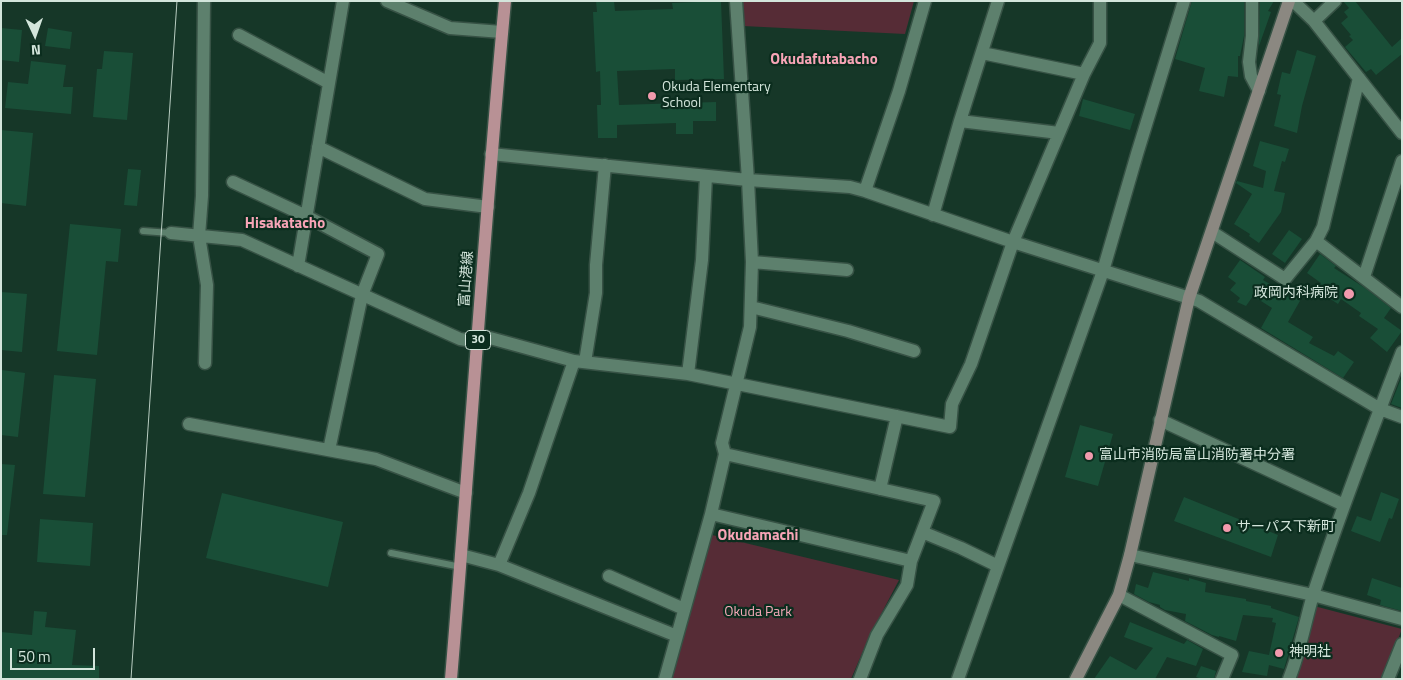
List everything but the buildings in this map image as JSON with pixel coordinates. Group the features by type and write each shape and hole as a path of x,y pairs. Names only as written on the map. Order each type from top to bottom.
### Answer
{"main road":[{"name":"富山港線","path":"451,679 491,154 505,1"}],"street":[{"path":"204,1 202,196 199,236 207,285 205,363"},
{"path":"298,266 343,1"},
{"path":"388,1 450,28 502,32"},
{"path":"665,679 711,514 725,454 722,443 750,327 752,262 736,1"},
{"path":"865,191 899,91 925,1"},
{"path":"932,215 998,1"},
{"path":"171,233 242,240 460,339 478,338 580,362 688,374 950,427 952,404 972,364 1013,242 1084,74 1100,43 1100,1"},
{"path":"958,679 1103,271 1184,1"},
{"path":"1252,1 1252,36 1249,62 1251,76 1259,91"},
{"path":"1076,679 1119,595 1130,555 1189,298 1289,1"},
{"path":"1293,1 1314,21 1402,133"},
{"path":"1314,21 1336,1"},
{"path":"239,35 329,83"},
{"path":"982,53 1084,74"},
{"path":"1212,232 1285,279 1316,241 1323,227 1359,78"},
{"path":"960,121 1059,133"},
{"path":"318,146 426,199 488,207"},
{"path":"491,154 748,180 850,187 865,191 1013,242 1199,302 1380,409 1402,417"},
{"path":"1364,277 1402,161"},
{"path":"499,565 530,493 580,362 596,293 596,265 605,165"},
{"path":"688,374 702,260 706,176"},
{"path":"234,182 306,216 378,254 362,295 329,450"},
{"path":"1316,241 1402,307"},
{"path":"752,262 847,270"},
{"path":"751,307 848,331 914,351"},
{"path":"1289,679 1313,595 1344,505 1402,352"},
{"path":"880,489 897,416"},
{"path":"1160,420 1344,505"},
{"path":"189,424 376,459 466,493"},
{"path":"725,454 934,501 911,561 907,585 877,635 860,679"},
{"path":"711,514 911,561"},
{"path":"922,532 998,566"},
{"path":"1130,555 1313,595 1402,619"},
{"path":"461,561 499,565 677,636"},
{"path":"609,576 684,609"},
{"path":"1119,595 1232,655 1222,679"},
{"path":"1388,679 1402,644"}],"lane":[{"path":"144,231 171,233"},
{"path":"391,554 461,561"}],"green space":[{"path":"741,1 914,1 905,34 743,26"},
{"name":"Okuda Park","path":"712,535 899,580 869,637 851,679 672,679"},
{"path":"1314,606 1402,629 1382,679 1293,679"}],"tram line":[{"path":"131,679 177,1"}],"place":[{"name":"Okuda Elementary School","path":"652,96"},
{"name":"政岡内科病院","path":"1349,294"},
{"name":"富山市消防局富山消防署中分署","path":"1089,456"},
{"name":"サーパス下新町","path":"1227,528"},
{"name":"神明社","path":"1279,653"}],"district":[{"name":"Okudafutabacho","path":"824,60"},
{"name":"Hisakatacho","path":"285,224"},
{"name":"Okudamachi","path":"758,536"}]}
